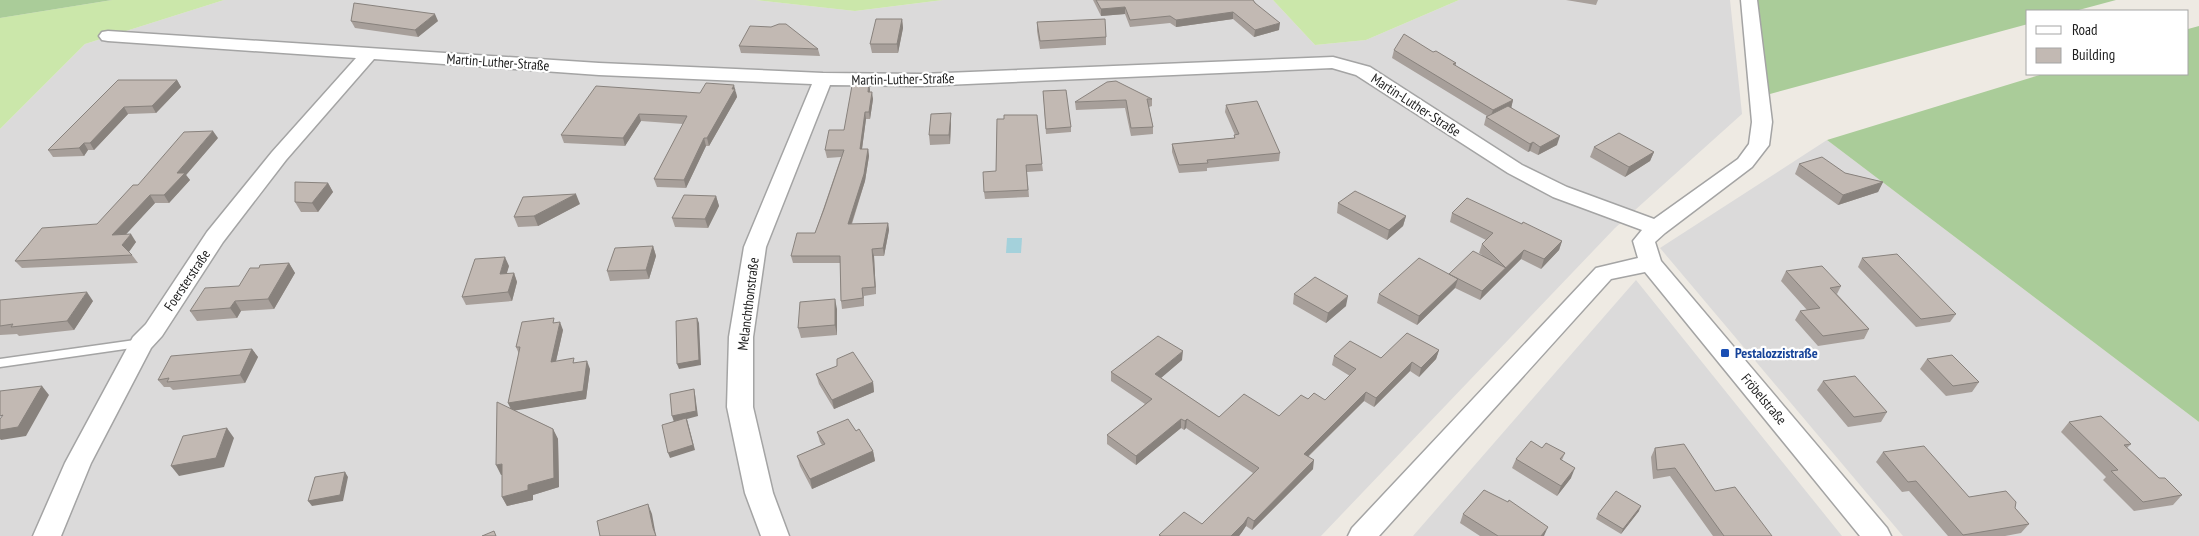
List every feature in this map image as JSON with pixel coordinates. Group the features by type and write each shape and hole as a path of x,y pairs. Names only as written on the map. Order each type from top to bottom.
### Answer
{"street":[{"path":"1362,536 1604,273 1650,264 1644,241 1657,228 1745,163 1759,145 1762,122 1749,0"},
{"name":"Martin-Luther-Straße","path":"108,36 599,69 823,80 922,80 1333,62 1363,71 1515,169 1560,192 1657,228"},
{"name":"Foersterstraße","path":"47,536 78,463 142,343 154,330 215,237 279,156 370,53"},
{"name":"Melanchthonstraße","path":"775,536 759,493 740,407 741,337 755,247 823,80"},
{"name":"Fröbelstraße","path":"1650,264 1877,536"}],"lane":[{"path":"0,363 142,343"}],"shaded area":[{"path":"224,0 756,0 855,11 943,0 1273,0 1315,45 1366,40 1459,0 1730,0 1742,114 1615,228 1321,536 0,536 0,129 85,44"},
{"path":"1827,140 2199,422 2199,536 1903,536 1660,248"},
{"path":"1636,280 1842,536 1413,536"}],"green space":[{"path":"0,0 112,0 0,18"},
{"path":"112,0 224,0 85,44 0,129 0,18"},
{"path":"756,0 943,0 855,11"},
{"path":"1273,0 1459,0 1366,40 1315,45"},
{"path":"1749,0 2116,0 2079,10 2026,10 2026,25 1759,97"},
{"path":"2199,26 2199,422 1827,140 2040,75 2189,75 2189,29"}],"water":[{"path":"1007,238 1022,238 1021,253 1006,253"}],"building":[{"path":"1096,0 1253,0 1280,23 1255,30 1233,12 1176,20 1170,16 1130,20 1125,7 1101,9"},
{"path":"354,3 435,14 415,30 351,21"},
{"path":"876,19 902,19 897,44 870,44"},
{"path":"1105,19 1106,37 1040,41 1037,22"},
{"path":"786,24 818,49 739,46 750,26 771,27"},
{"path":"1404,34 1433,52 1436,51 1456,63 1453,64 1513,100 1493,110 1394,50"},
{"path":"118,80 177,80 152,106 124,107 90,143 84,143 79,148 48,150"},
{"path":"853,80 869,82 868,92 872,92 869,112 865,112 860,149 868,149 864,174 848,224 888,223 883,248 872,249 875,287 862,288 863,298 841,301 840,256 791,256 797,233 815,233 824,209 844,150 825,150 829,130 844,130"},
{"path":"1116,81 1152,99 1147,99 1153,127 1131,128 1126,100 1075,102 1107,82"},
{"path":"706,83 734,85 732,89 735,89 707,138 704,138 684,180 654,179 687,116 639,114 623,138 561,135 596,86 700,93"},
{"path":"1066,90 1071,127 1046,129 1043,91"},
{"path":"1257,101 1280,153 1207,160 1208,163 1179,165 1172,144 1235,138 1234,135 1239,134 1226,105"},
{"path":"1508,106 1560,136 1540,147 1533,142 1530,144 1486,117"},
{"path":"951,113 949,135 929,135 931,114"},
{"path":"1004,115 1037,115 1042,164 1026,165 1028,190 984,192 983,172 996,171 997,119 1004,119"},
{"path":"213,131 177,173 185,173 164,195 150,195 112,235 131,234 122,245 132,255 15,261 42,228 97,224 133,185 138,185 184,132"},
{"path":"1619,133 1654,152 1629,167 1594,147"},
{"path":"1822,157 1845,173 1883,182 1843,195 1799,164"},
{"path":"295,182 328,183 312,203 295,202"},
{"path":"1355,191 1406,216 1389,230 1338,203"},
{"path":"576,194 534,216 514,217 523,197"},
{"path":"684,195 716,196 705,219 672,218"},
{"path":"1467,198 1562,241 1544,259 1524,250 1506,268 1482,244 1493,233 1452,213"},
{"path":"653,246 646,270 607,271 615,248"},
{"path":"1473,251 1506,268 1482,291 1449,274"},
{"path":"1897,254 1956,314 1921,319 1862,258"},
{"path":"505,257 500,274 514,273 508,292 462,297 475,259"},
{"path":"1419,258 1458,279 1419,316 1379,294"},
{"path":"289,263 268,299 235,301 230,308 190,311 205,288 239,286 250,268 259,268 260,265"},
{"path":"1822,266 1841,286 1830,288 1869,329 1823,336 1800,311 1820,308 1786,271"},
{"path":"1315,277 1348,296 1328,313 1294,294"},
{"path":"87,292 67,321 11,327 13,324 0,326 0,300"},
{"path":"835,299 835,325 798,328 800,302"},
{"path":"554,318 553,323 560,322 551,362 574,358 573,363 587,361 583,391 508,403 520,347 516,347 522,322"},
{"path":"697,318 699,360 677,364 676,321"},
{"path":"1407,333 1439,350 1421,368 1412,362 1376,398 1366,392 1304,454 1314,460 1254,521 1248,517 1231,536 1159,535 1184,512 1202,524 1259,468 1187,419 1185,421 1181,419 1136,456 1107,435 1152,399 1111,372 1158,336 1183,351 1155,374 1219,417 1244,394 1279,416 1301,395 1308,399 1314,393 1325,400 1356,369 1334,356 1350,341 1381,358"},
{"path":"252,349 240,375 167,382 169,378 158,380 171,356"},
{"path":"853,352 873,382 832,400 816,374 837,366 837,359"},
{"path":"1952,355 1979,382 1953,386 1927,359"},
{"path":"1855,376 1887,412 1854,417 1823,381"},
{"path":"42,386 18,427 0,430 0,419 3,415 0,416 0,391"},
{"path":"694,389 696,411 672,416 670,394"},
{"path":"497,402 553,429 554,478 528,485 528,490 502,497 502,464 496,465"},
{"path":"2101,416 2131,444 2124,445 2159,478 2165,478 2182,495 2143,502 2111,471 2118,470 2069,422"},
{"path":"686,418 693,445 668,453 662,425"},
{"path":"848,419 856,431 859,429 873,451 810,479 797,456 825,444 817,432"},
{"path":"227,428 216,458 171,466 183,436"},
{"path":"1531,441 1542,448 1546,443 1565,453 1560,459 1575,468 1561,486 1516,459"},
{"path":"1684,444 1715,491 1735,487 1772,536 1724,536 1675,468 1657,470 1655,448"},
{"path":"1924,446 1969,497 2006,491 2016,502 2015,508 2029,524 1963,535 1916,481 1908,482 1883,452"},
{"path":"345,472 340,495 308,501 315,477"},
{"path":"1484,490 1508,502 1509,500 1548,527 1541,536 1498,536 1463,514"},
{"path":"1616,491 1641,506 1623,529 1598,514"},
{"path":"648,504 656,536 600,536 597,521"},
{"path":"494,531 496,536 482,536"}],"place":[{"name":"Pestalozzistraße","path":"1725,353"}]}
